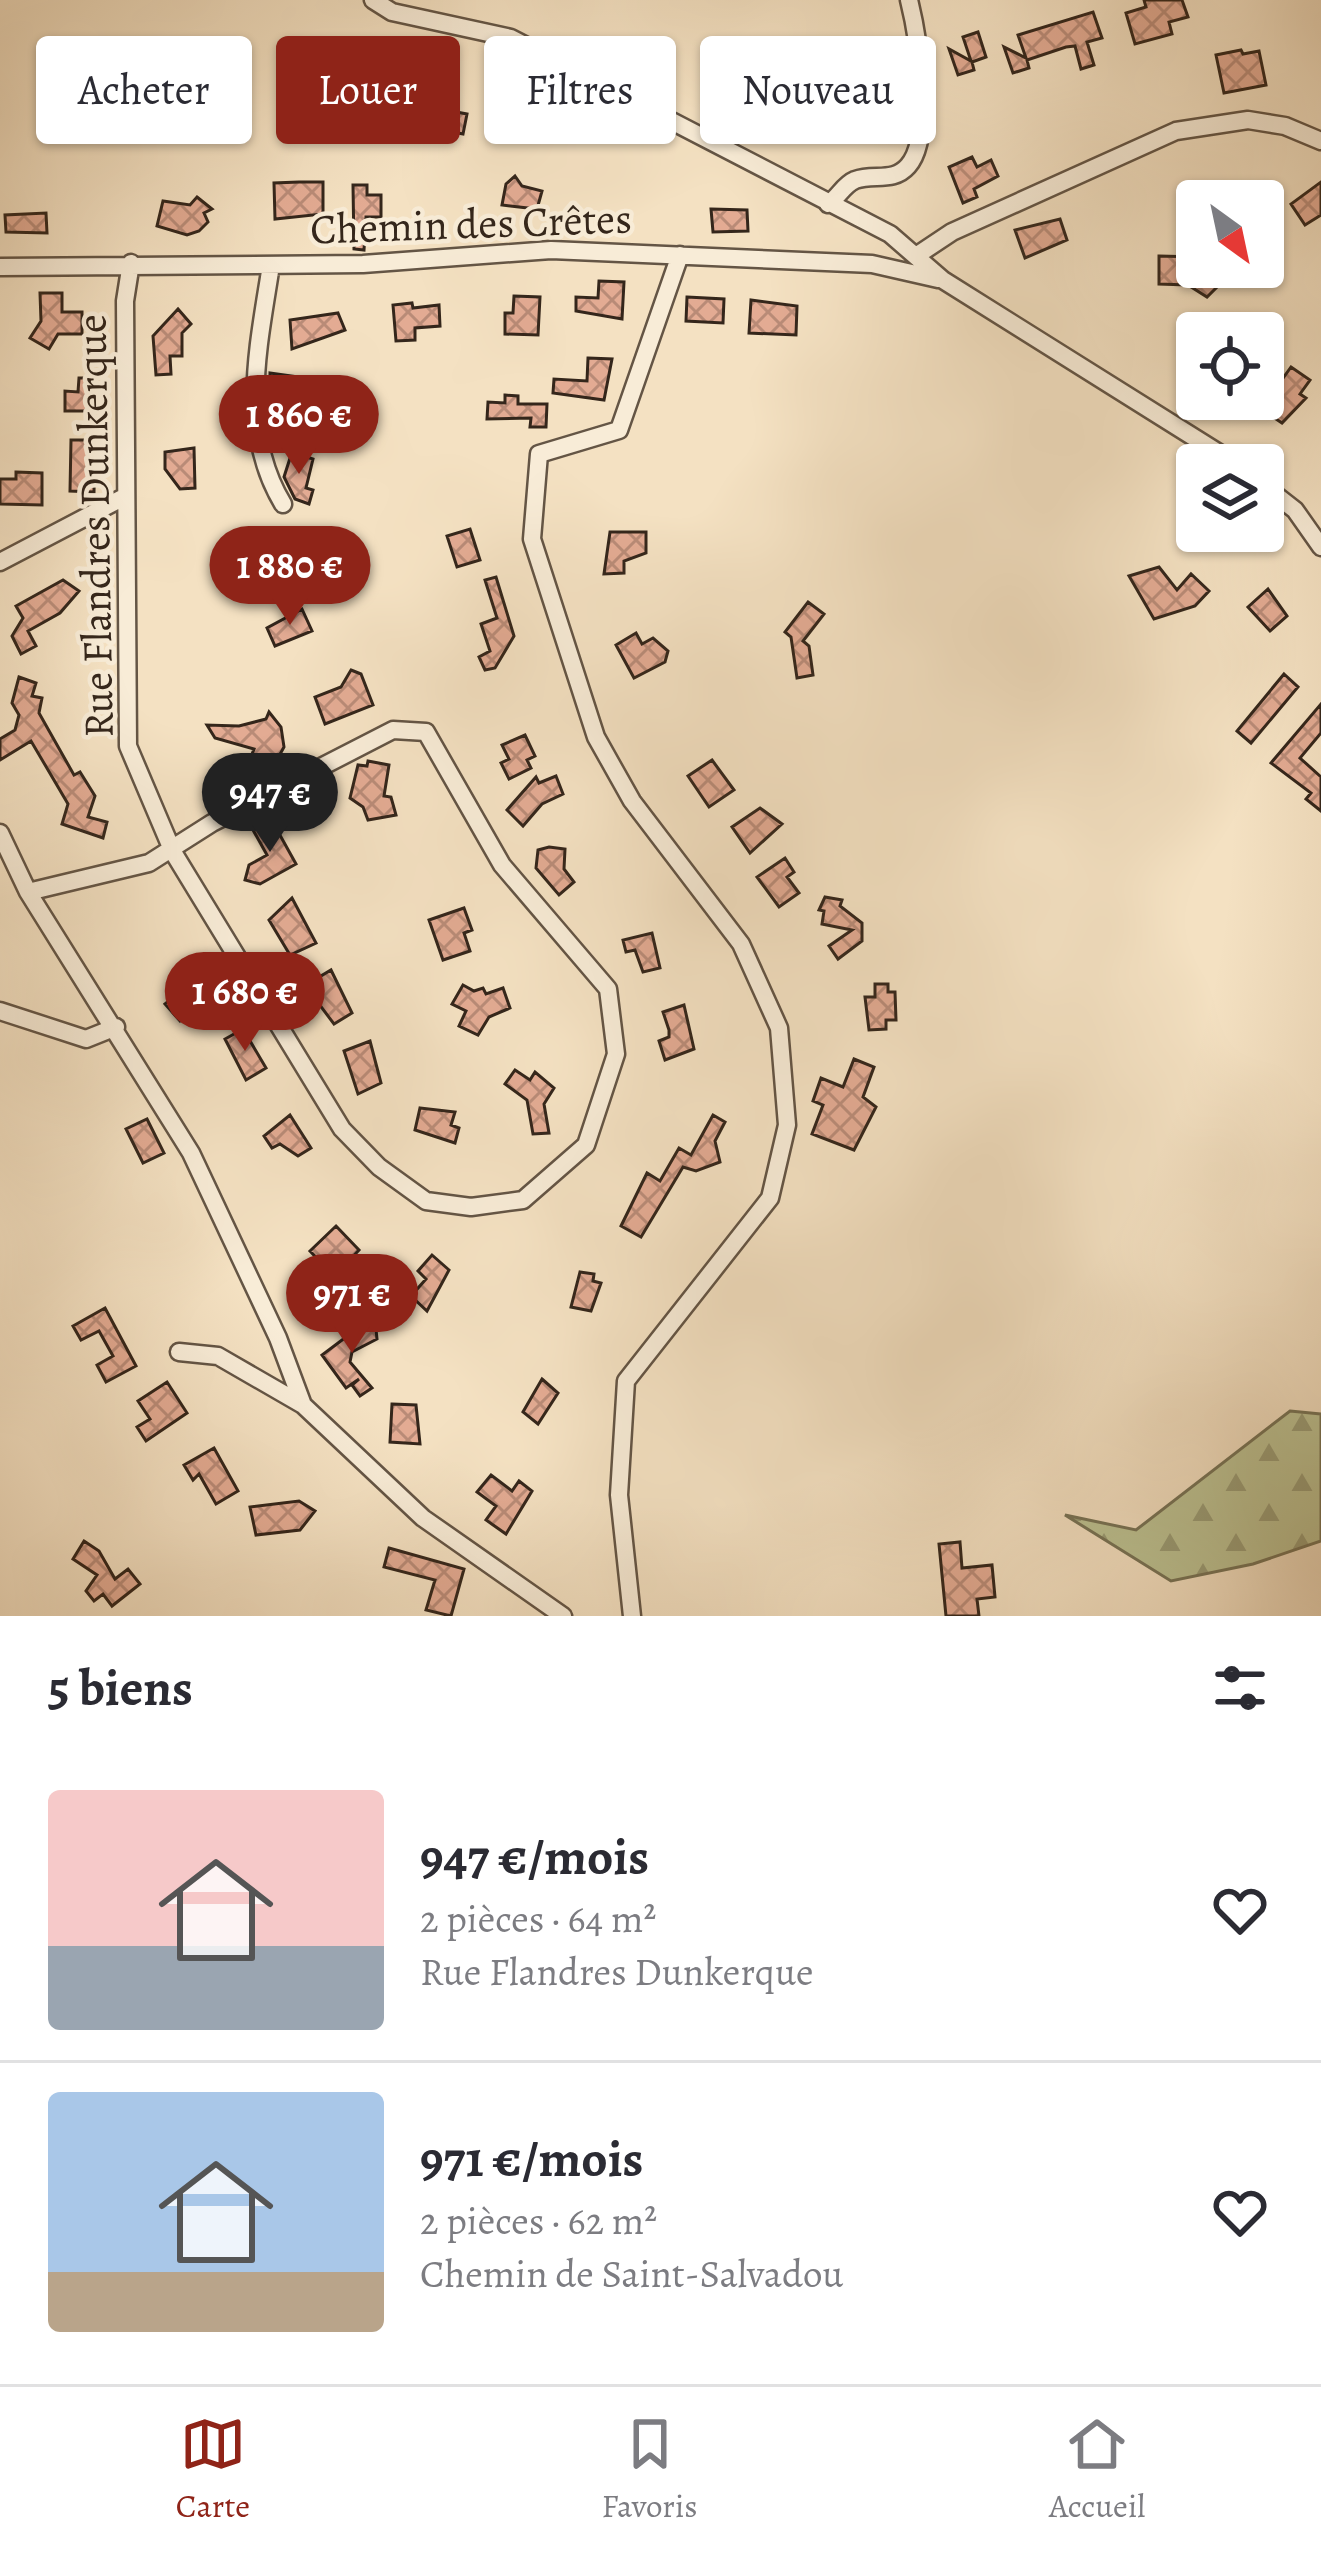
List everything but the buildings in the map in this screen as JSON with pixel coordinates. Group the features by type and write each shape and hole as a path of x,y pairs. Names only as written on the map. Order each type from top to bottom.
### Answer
{"street":[{"path":"373,0 392,12 511,38 890,233 943,280 1205,444"},
{"path":"828,203 848,183 892,177 910,165 922,135 917,32 909,0"},
{"path":"919,259 952,232 1176,131 1248,120 1286,126 1321,141"},
{"name":"Chemin des Crêtes","path":"0,267 271,265 551,250 872,264 943,280"},
{"path":"632,1616 619,1496 626,1381 770,1198 787,1125 779,1028 740,944 632,801 596,736 532,539 539,454 619,430 680,255"},
{"name":"Rue Flandres Dunkerque","path":"28,892 173,852 212,823 393,730 426,732 502,865 608,989 616,1054 586,1145 524,1200 471,1207 426,1201 379,1166 343,1130 173,852 128,746 125,301 131,263"},
{"path":"271,265 253,381 260,447 283,504"},
{"path":"0,562 126,496"},
{"path":"1284,501 1321,547"},
{"path":"0,833 28,892 191,1153 278,1338 303,1405"},
{"path":"0,1011 86,1039 116,1027"},
{"path":"178,1352 218,1356 303,1405 423,1518 563,1616"}],"green space":[{"path":"1290,1411 1321,1414 1321,1541 1253,1564 1171,1581 1065,1515 1136,1530"}]}
